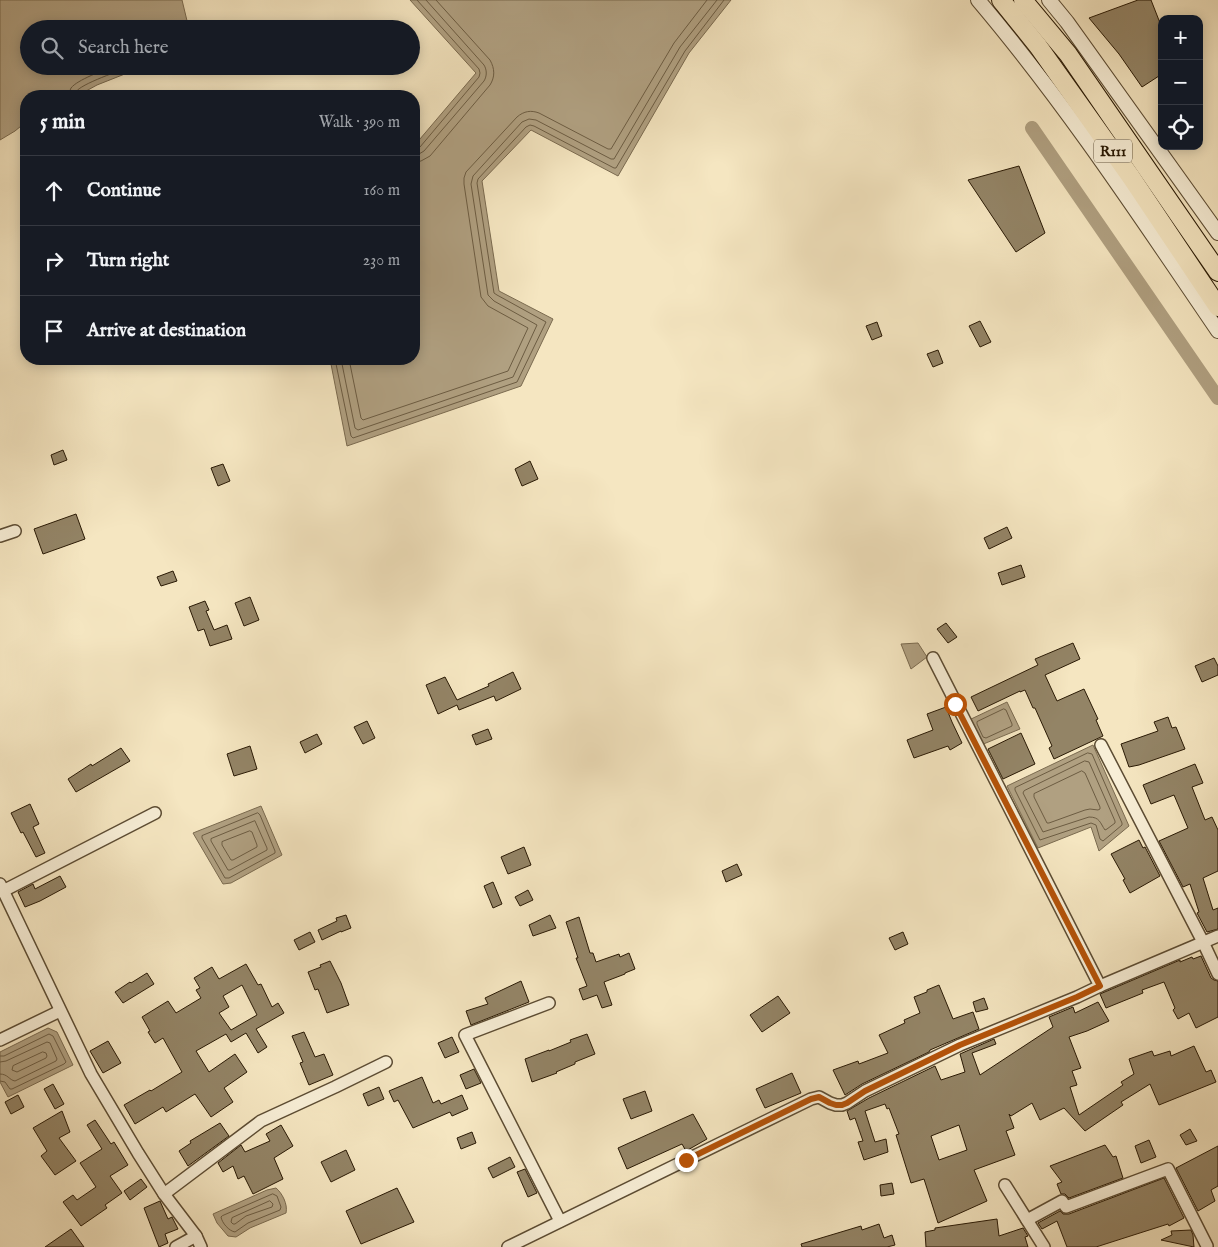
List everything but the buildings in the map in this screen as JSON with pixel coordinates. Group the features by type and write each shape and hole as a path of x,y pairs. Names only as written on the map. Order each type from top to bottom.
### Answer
{"main road":[{"name":"R111","path":"1001,0 1038,46 1131,177 1218,306"},
{"name":"R111","path":"1023,0 1068,54 1218,272"}],"street":[{"path":"978,0 1010,38 1104,164 1218,331"},
{"path":"1049,0 1067,22 1218,233"},
{"path":"0,536 14,531"},
{"path":"933,658 1100,986"},
{"path":"1101,744 1218,974"},
{"path":"155,813 2,888 60,1011 100,1090 164,1194 198,1242 176,1247"},
{"path":"508,1247 811,1099 819,1097 836,1105 847,1103 865,1091 960,1045 1218,936"},
{"path":"549,1003 465,1035 560,1221"},
{"path":"0,1040 60,1011"},
{"path":"164,1194 261,1120 386,1062"},
{"path":"1027,1220 1062,1201 1066,1207 1168,1169 1210,1245"},
{"path":"1005,1185 1044,1247"}],"water":[{"path":"0,0 182,0 187,20 20,20 20,75 122,75 88,90 20,90 20,127 0,140"},
{"path":"410,0 731,0 689,53 618,176 531,130 482,181 499,291 553,319 521,386 347,446 331,365 420,365 420,139 476,73"},
{"path":"918,643 927,657 911,669 901,644"},
{"path":"1007,702 1020,729 981,745 969,720"},
{"path":"1093,745 1129,826 1099,851 1091,827 1038,848 1007,786"},
{"path":"261,806 282,855 231,883 223,884 193,833"},
{"path":"48,1028 57,1032 73,1065 8,1097 0,1082 0,1052"},
{"path":"276,1188 284,1199 286,1213 250,1228 236,1237 228,1236 217,1223 213,1214 267,1190"}],"waterway":[{"path":"1032,128 1218,398"}],"route":[{"path":"686,1160 811,1099 819,1097 836,1105 847,1103 865,1091 960,1045 1100,986 955,704"}]}
